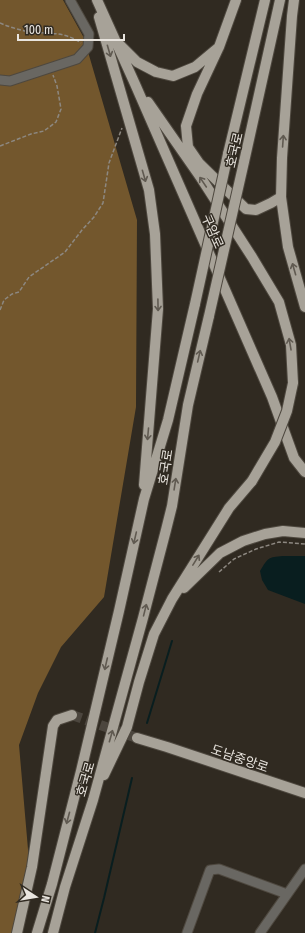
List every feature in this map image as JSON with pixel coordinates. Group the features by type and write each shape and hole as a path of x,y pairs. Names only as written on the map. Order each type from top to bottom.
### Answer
{"main road":[{"name":"구암로","path":"95,0 135,84 272,397 294,458 305,472"},
{"path":"95,0 148,190 154,234 158,309 144,481 144,500"},
{"path":"236,0 219,47 197,94 186,126 188,147 199,163 246,209 256,210 281,197"},
{"name":"호국로","path":"37,933 52,884 81,771 144,500 168,420 228,154 265,0"},
{"name":"호국로","path":"53,933 143,618 172,506 188,405 280,0"},
{"path":"294,0 282,158 281,197 288,247 305,307"},
{"path":"115,40 137,62 156,72 173,76 194,67 219,47"},
{"path":"92,800 127,727 154,634 172,599 229,508 252,481 275,442 288,411 293,383 291,344 279,302 201,178 135,84"},
{"path":"172,599 220,553 243,541 265,534 283,531 305,533"},
{"path":"17,933 32,867 53,726 57,720 72,715"},
{"name":"도남중앙로","path":"137,738 305,793"}],"street":[{"path":"0,80 10,81 77,59 88,47 89,34 70,0"},
{"path":"187,933 210,870 219,869 287,894"},
{"path":"260,933 305,869"}],"path":[{"path":"0,23 5,26 30,32 61,34 79,41 87,48"},
{"path":"0,146 31,134 44,131 56,122 62,108 57,86 50,68"},
{"path":"0,310 4,300 12,294 19,292 29,277 65,252 94,217 103,203 109,163 123,126"},
{"path":"219,572 234,559 256,549 280,542 305,544"}],"shaded area":[{"path":"0,0 63,0 84,38 137,220 136,407 104,597 61,647 38,693 19,745 31,884 14,933 0,933"}],"water":[{"path":"305,556 305,604 268,590 262,580 260,571 267,561 274,557"}],"waterway":[{"path":"147,723 172,641"},
{"path":"95,933 132,778"}],"tunnel":[{"path":"72,715 137,738"}]}
